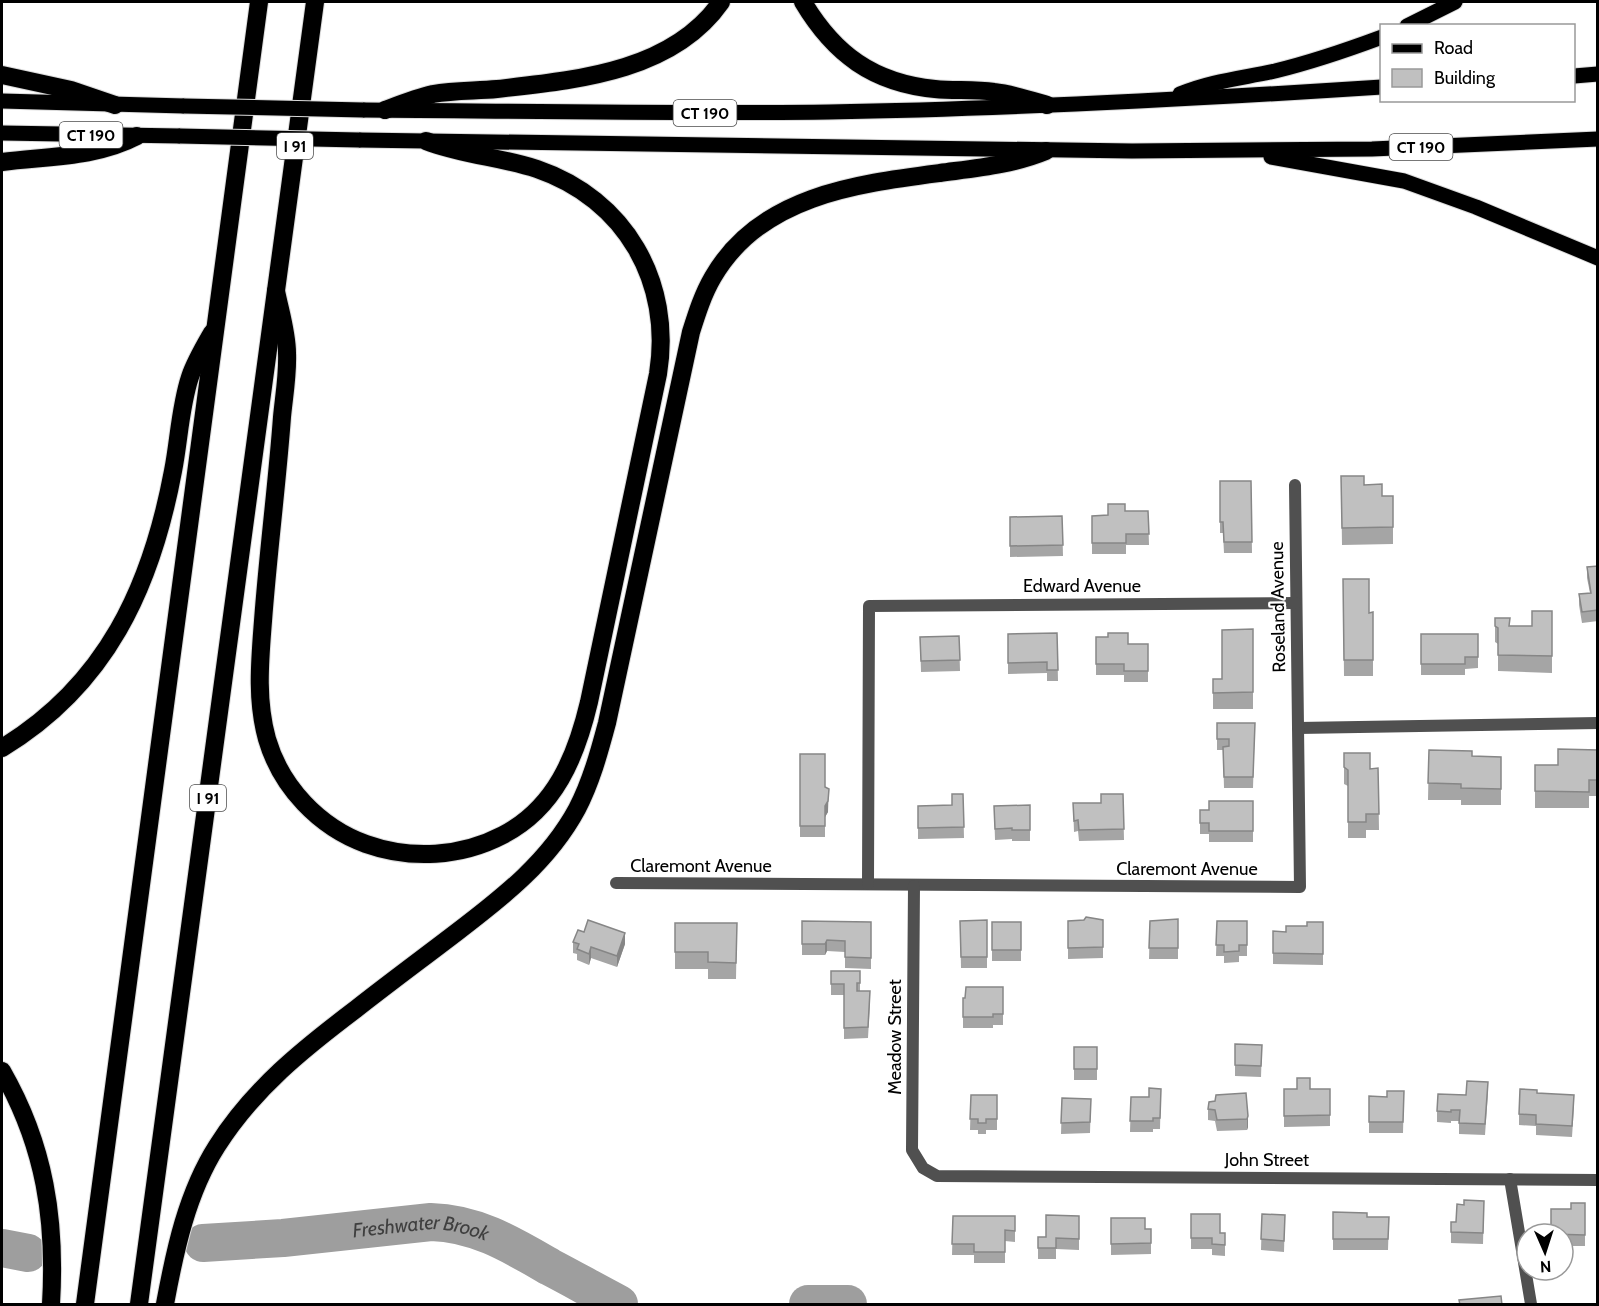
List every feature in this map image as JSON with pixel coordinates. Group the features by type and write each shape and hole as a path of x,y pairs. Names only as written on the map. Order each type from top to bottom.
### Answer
{"highway":[{"path":"85,1305 259,2"},
{"name":"I 91","path":"139,1305 315,2"},
{"path":"385,110 434,94 558,81 637,63 664,51 692,33 721,2"},
{"path":"803,2 821,29 836,45 876,75 917,87 995,92 1047,105"},
{"path":"2,75 71,90 115,105"},
{"path":"2,162 100,151 137,136"},
{"path":"276,291 287,352 260,678 264,726 272,752 285,779 304,803 326,824 359,842 384,850 424,854 458,851 493,840 526,820 549,798 570,764 580,736 658,374 661,324 653,287 639,253 619,223 595,199 569,183 539,170 426,141"},
{"path":"165,1305 182,1224 199,1181 217,1146 245,1107 299,1052 514,887 550,848 576,810 592,772 607,723 691,332 707,288 728,254 764,221 785,209 816,197 884,181 1008,164 1046,151"},
{"path":"2,748 32,728 72,691 99,660 129,612 147,568 162,519 173,472 189,379 217,323"},
{"path":"2,1071 30,1130 44,1181 52,1231 51,1305"}],"main road":[{"path":"1411,24 1455,2"},
{"path":"1166,99 1213,82 1316,60 1380,38"},
{"path":"1575,76 1598,74"},
{"name":"CT 190","path":"2,101 363,110 754,113 1047,105 1380,87"},
{"name":"CT 190","path":"2,133 1046,151 1245,151 1465,146 1598,139"},
{"path":"1245,151 1404,181 1476,207 1598,258"}],"street":[{"name":"Roseland Avenue","path":"1295,485 1298,728"},
{"name":"Edward Avenue","path":"868,884 869,606 1295,603"},
{"path":"1298,728 1598,723"},
{"name":"Claremont Avenue","path":"616,883 1300,887 1298,728"},
{"name":"Meadow Street","path":"914,886 912,1150 923,1168 937,1176"},
{"name":"John Street","path":"937,1176 1598,1180"},
{"path":"1510,1179 1531,1305"}],"building":[{"path":"1341,476 1364,476 1364,485 1382,484 1382,496 1393,496 1393,527 1342,528"},
{"path":"1220,481 1251,481 1252,542 1224,542 1223,522 1220,522"},
{"path":"1108,504 1125,504 1125,511 1148,511 1149,534 1126,534 1126,543 1092,543 1092,516 1108,515"},
{"path":"1062,516 1063,545 1010,546 1010,517"},
{"path":"1598,566 1598,610 1582,612 1579,594 1591,593 1587,567"},
{"path":"1343,579 1369,579 1369,613 1373,612 1373,660 1344,660"},
{"path":"1532,611 1552,611 1552,656 1498,655 1498,628 1495,626 1495,618 1510,618 1509,626 1532,626"},
{"path":"1253,629 1253,692 1213,693 1213,679 1222,679 1222,630"},
{"path":"1057,633 1058,670 1047,670 1047,662 1008,663 1008,634"},
{"path":"1108,633 1128,633 1128,644 1148,644 1148,671 1124,671 1124,664 1096,664 1096,637 1108,637"},
{"path":"1421,634 1478,634 1478,657 1465,657 1465,664 1421,664"},
{"path":"959,636 960,660 921,661 920,637"},
{"path":"1217,723 1255,723 1253,777 1224,777 1223,747 1229,746 1229,739 1217,739"},
{"path":"1558,749 1598,750 1598,780 1589,780 1589,792 1535,791 1535,765 1558,765"},
{"path":"1429,750 1472,751 1472,756 1501,757 1501,789 1461,788 1461,784 1428,783"},
{"path":"1344,753 1370,753 1370,769 1378,768 1379,814 1366,814 1366,822 1348,822 1348,770 1344,767"},
{"path":"800,754 825,754 825,787 829,789 825,806 825,826 800,826"},
{"path":"952,794 963,794 964,827 918,828 918,806 952,805"},
{"path":"1101,794 1123,794 1124,829 1079,830 1078,820 1074,821 1073,803 1101,803"},
{"path":"1209,801 1253,801 1253,831 1209,831 1209,823 1200,823 1200,810 1209,810"},
{"path":"1030,805 1030,830 995,829 994,806"},
{"path":"1086,917 1103,920 1103,947 1068,948 1068,921 1084,920"},
{"path":"1178,919 1178,948 1149,948 1150,921"},
{"path":"588,920 625,933 617,956 591,947 589,954 577,949 579,944 573,942 578,930 584,932"},
{"path":"987,920 987,957 961,957 960,921"},
{"path":"802,921 871,922 871,958 845,957 845,941 827,940 825,944 802,944"},
{"path":"1217,921 1247,921 1247,945 1239,945 1239,951 1224,952 1224,945 1216,945"},
{"path":"992,922 1021,922 1021,950 992,950"},
{"path":"1307,922 1323,922 1323,954 1273,953 1273,931 1286,932 1286,926 1307,926"},
{"path":"675,923 737,923 736,963 708,962 708,952 675,952"},
{"path":"831,971 860,971 857,991 870,991 868,1027 844,1028 844,984 831,984"},
{"path":"966,987 1003,987 1003,1014 993,1014 993,1017 963,1017 963,998 965,998"},
{"path":"1235,1044 1262,1045 1261,1066 1235,1065"},
{"path":"1074,1047 1097,1047 1097,1069 1074,1069"},
{"path":"1297,1078 1310,1078 1310,1089 1330,1089 1330,1115 1284,1116 1284,1089 1297,1089"},
{"path":"1467,1081 1488,1082 1485,1124 1459,1123 1460,1110 1437,1111 1438,1094 1466,1095"},
{"path":"1149,1088 1161,1089 1160,1118 1153,1118 1153,1121 1130,1121 1131,1097 1149,1097"},
{"path":"1520,1089 1537,1090 1537,1093 1574,1095 1572,1126 1536,1124 1536,1115 1519,1114"},
{"path":"1387,1091 1404,1091 1403,1122 1369,1122 1369,1096 1387,1097"},
{"path":"1246,1093 1247,1119 1217,1120 1215,1110 1208,1109 1209,1102 1215,1101 1216,1095"},
{"path":"971,1095 997,1095 997,1119 986,1119 986,1123 978,1123 978,1119 970,1119"},
{"path":"1062,1098 1091,1099 1090,1122 1061,1123"},
{"path":"1464,1200 1484,1201 1483,1233 1451,1232 1451,1222 1456,1222 1457,1204 1464,1205"},
{"path":"1571,1203 1585,1203 1585,1235 1575,1235 1575,1222 1551,1222 1551,1209 1571,1209"},
{"path":"1333,1212 1367,1213 1367,1217 1389,1217 1388,1239 1333,1239"},
{"path":"1191,1214 1220,1214 1220,1233 1225,1233 1225,1245 1212,1244 1212,1238 1191,1238"},
{"path":"1262,1214 1285,1215 1284,1241 1261,1239"},
{"path":"1046,1215 1079,1216 1079,1239 1056,1238 1056,1248 1038,1248 1038,1237 1046,1237"},
{"path":"953,1216 1015,1216 1015,1231 1005,1230 1005,1252 974,1252 974,1244 952,1244"},
{"path":"1111,1218 1145,1218 1145,1229 1151,1229 1151,1243 1111,1244"},
{"path":"1501,1296 1502,1305 1460,1305 1459,1300"}],"waterway":[{"name":"Freshwater Brook","path":"203,1243 283,1238 431,1222 447,1223 463,1226 508,1243 619,1304"},
{"name":"Freshwater Brook","path":"2,1248 28,1253"},
{"name":"Freshwater Brook","path":"808,1304 848,1304"}]}
